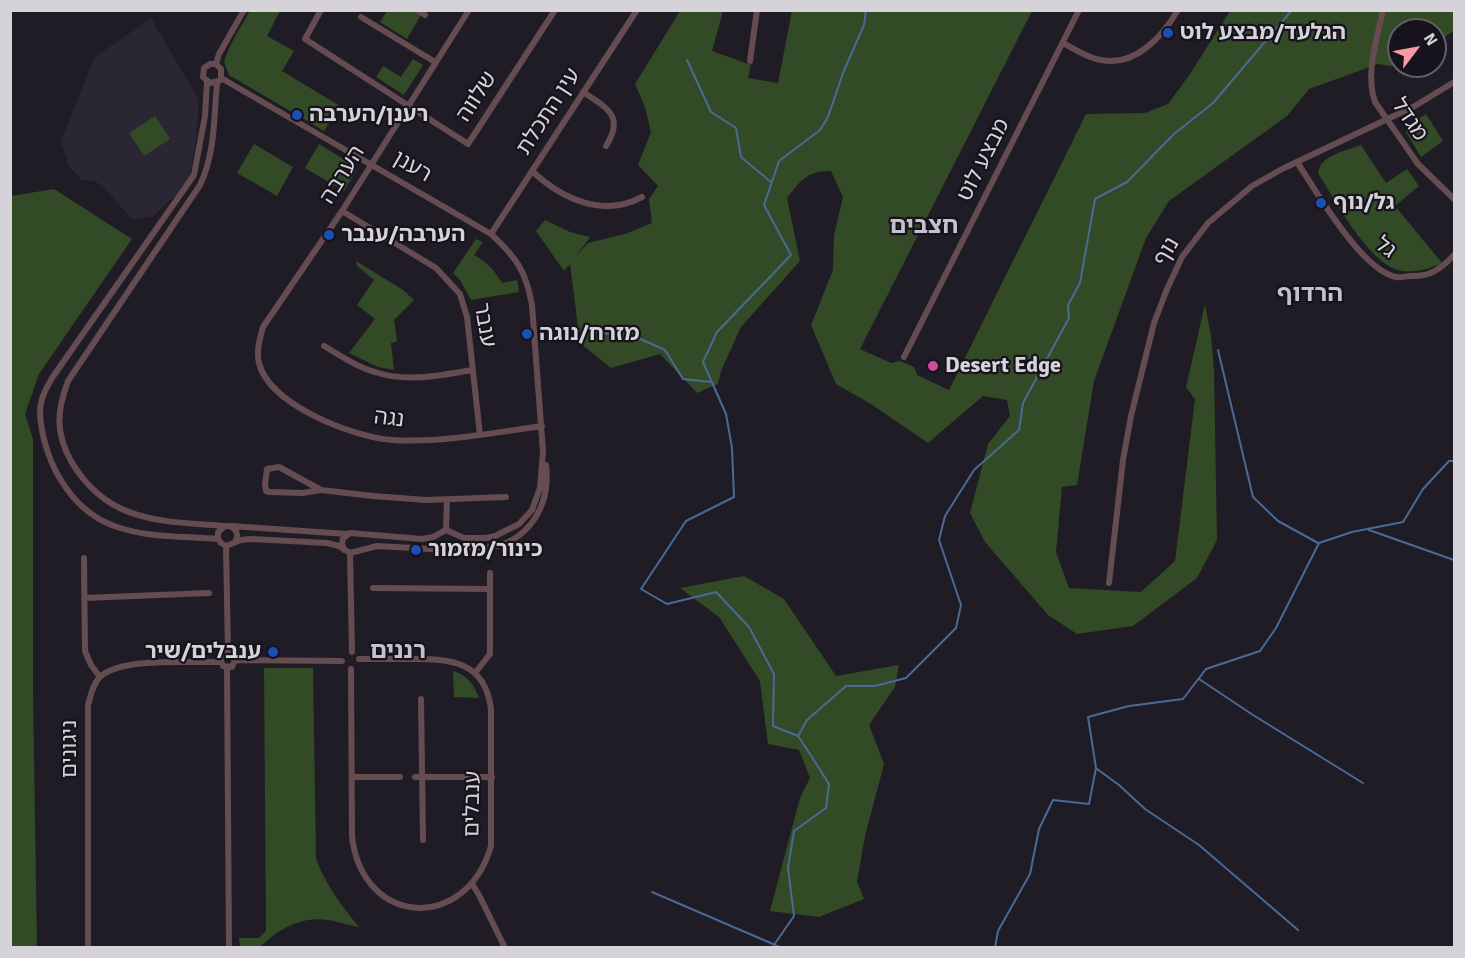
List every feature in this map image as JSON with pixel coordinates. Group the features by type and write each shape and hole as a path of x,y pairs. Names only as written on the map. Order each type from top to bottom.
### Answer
{"street":[{"path":"216,64 244,10"},
{"path":"321,10 305,39 408,106"},
{"name":"הערבה","path":"259,362 263,327 372,165 469,10"},
{"name":"שלווה","path":"408,106 468,144 555,10"},
{"name":"עין התכלת","path":"491,234 637,10"},
{"path":"750,60 758,10"},
{"name":"מבצע לוט","path":"904,357 1079,10"},
{"path":"1063,43 1100,60 1122,59 1152,44 1178,10"},
{"name":"מגדל","path":"1383,10 1371,83 1375,102 1418,164 1455,199"},
{"path":"361,17 435,62"},
{"path":"216,64 221,69 207,170 200,185 68,381 60,402 58,419 65,451 81,478 97,495 123,510 146,517 248,529 422,538 452,531 456,535 475,539 495,536 511,529 527,517 536,501 543,472 542,426"},
{"path":"216,64 207,65 203,70 203,77 207,82 205,116 194,175 52,378 42,400 40,420 52,465 61,481 66,489 98,519 118,528 146,533 218,539"},
{"path":"207,82 219,80"},
{"name":"רענן","path":"219,80 491,234 518,262 529,287 542,426"},
{"name":"נוף","path":"1109,583 1126,440 1147,349 1167,289 1182,257 1208,223 1252,186 1387,120 1455,82"},
{"path":"584,92 605,106 613,116 614,131 606,146"},
{"name":"גל","path":"1297,162 1362,255 1378,268 1396,277 1420,277 1436,272 1455,255"},
{"path":"532,171 557,192 588,204 622,205 642,197"},
{"name":"ענבר","path":"342,211 436,268 460,294 465,306 480,435"},
{"path":"324,346 358,366 391,376 429,376 473,370"},
{"name":"נגה","path":"259,362 269,383 282,396 314,415 351,431 379,438 427,440 542,426"},
{"path":"226,546 251,539 333,543 347,551 358,551 377,546 448,550 498,546 516,538 533,523 538,514 546,486 547,470 542,426"},
{"path":"321,490 279,467 267,470 265,484 266,491 270,492 303,493 321,490 405,499 447,500 506,497"},
{"path":"442,549 437,542 443,532 447,500"},
{"path":"226,546 218,539 218,532 228,526"},
{"path":"228,526 237,534 234,543"},
{"path":"347,534 342,541 347,551 352,652 359,659 440,659 460,663 475,672 490,654 490,573"},
{"path":"356,534 362,542 358,551"},
{"path":"454,548 457,542 456,535"},
{"path":"226,546 228,652"},
{"path":"84,558 85,651 100,677 113,669 129,664 220,662 227,668 229,948"},
{"path":"373,588 490,589"},
{"path":"84,598 209,593"},
{"path":"227,668 234,665 235,660 228,652"},
{"path":"220,662 221,655 228,652"},
{"path":"342,661 345,654 352,652"},
{"path":"342,661 346,668 351,669 358,665 359,659"},
{"path":"235,660 342,661"},
{"name":"ענבלים","path":"351,669 354,851 362,871 374,888 399,904 418,909 435,907 454,898 472,884 482,869 491,846 490,696 475,672"},
{"name":"ניגונים","path":"88,948 88,705 92,691 100,677"},
{"path":"421,699 419,777 423,840"},
{"path":"352,777 400,777"},
{"path":"419,777 492,777"},
{"path":"472,884 505,948"}],"shaded area":[{"path":"151,18 199,100 196,140 190,176 176,195 152,217 132,219 106,190 95,181 82,180 68,165 61,141 94,58"}],"green space":[{"path":"250,11 280,11 267,36 294,51 282,71 340,106 324,131 229,75 224,62 226,55"},
{"path":"387,11 413,11 421,15 407,39 380,22"},
{"path":"680,11 723,11 712,51 751,65 748,78 778,83 792,11 1032,11 860,349 891,363 900,361 914,367 917,375 949,390 1086,114 1145,113 1168,104 1230,11 1454,11 1454,31 1447,35 1447,18 1387,18 1387,66 1378,64 1309,89 1287,116 1169,201 1146,238 1094,381 1077,485 1062,487 1056,552 1069,588 1141,592 1175,561 1195,399 1186,387 1205,304 1214,370 1217,540 1197,578 1133,626 1077,634 1048,615 985,542 970,513 988,444 1010,416 1007,400 983,396 928,443 871,404 836,384 811,325 833,270 834,235 843,197 831,171 816,172 805,178 787,198 800,261 741,327 721,371 718,384 697,393 660,354 611,368 580,343 570,264 564,271 536,231 545,220 570,232 590,237 576,256 588,243 625,234 652,223 649,199 658,186 638,165 651,132 645,107 635,84"},
{"path":"413,59 423,65 404,95 376,77 383,66 401,77"},
{"path":"1426,114 1443,141 1421,157 1406,132 1406,127"},
{"path":"155,116 170,139 144,156 129,133"},
{"path":"254,144 293,167 277,196 237,173"},
{"path":"319,144 353,165 356,171 344,191 305,168"},
{"path":"1361,145 1386,183 1407,169 1419,186 1395,206 1442,263 1420,270 1397,270 1385,264 1374,254 1352,228 1318,173 1323,162 1329,158"},
{"path":"54,189 132,239 39,374 25,414 33,439 33,692 37,947 11,947 11,196"},
{"path":"476,239 483,242 474,255 490,267 502,283 517,280 519,292 471,300 460,280 453,273"},
{"path":"356,261 403,290 414,300 394,320 397,341 391,343 394,370 378,367 349,353 375,319 357,305 374,280 357,266"},
{"path":"744,576 784,599 836,676 899,665 895,687 869,725 884,764 865,836 857,882 864,899 819,917 770,911 800,798 810,778 799,750 768,744 760,681 719,617 680,588"},
{"path":"264,668 313,668 316,859 334,894 359,927 317,919 308,920 282,930 260,947 240,947 239,938 259,938 266,931"},
{"path":"453,671 469,681 479,698 454,697"}],"waterway":[{"path":"783,948 774,945 794,916 788,868 794,831 826,808 829,784 798,736 773,726 774,674 749,627 716,592 667,604 641,589 686,521 734,497 732,448 726,414 703,362 717,332 791,255 764,205 779,161 820,130 828,117 843,73 864,25 866,10"},
{"path":"798,736 807,720 846,686 875,686 906,678 956,628 961,605 939,540 945,516 974,470 1019,430 1023,403 1069,318 1068,305 1080,283 1095,199 1127,182 1174,134 1213,103 1292,10"},
{"path":"687,60 711,112 736,128 741,157 771,182"},
{"path":"595,332 638,338 665,350 683,379 711,382"},
{"path":"1218,350 1253,497 1278,521 1318,543"},
{"path":"995,948 998,931 1030,874 1039,829 1053,800 1089,804 1096,768 1088,717 1129,706 1183,699 1206,669 1260,651 1276,628 1319,543 1352,532 1403,522 1423,489 1449,461 1454,461"},
{"path":"1369,530 1454,560"},
{"path":"1199,679 1363,783"},
{"path":"1097,769 1145,809 1199,845 1298,930"},
{"path":"652,892 773,944"}],"place":[{"name":"הגלעד/מבצע לוט","path":"1168,33"},
{"name":"רענן/הערבה","path":"297,115"},
{"name":"גל/נוף","path":"1321,203"},
{"name":"הערבה/ענבר","path":"329,235"},
{"name":"מזרח/נוגה","path":"527,334"},
{"name":"Desert Edge","path":"933,366"},
{"name":"כינור/מזמור","path":"416,550"},
{"name":"ענבלים/שיר","path":"273,652"}],"district":[{"name":"חצבים","path":"924,227"},
{"name":"הרדוף","path":"1310,295"},
{"name":"רננים","path":"398,652"}]}
